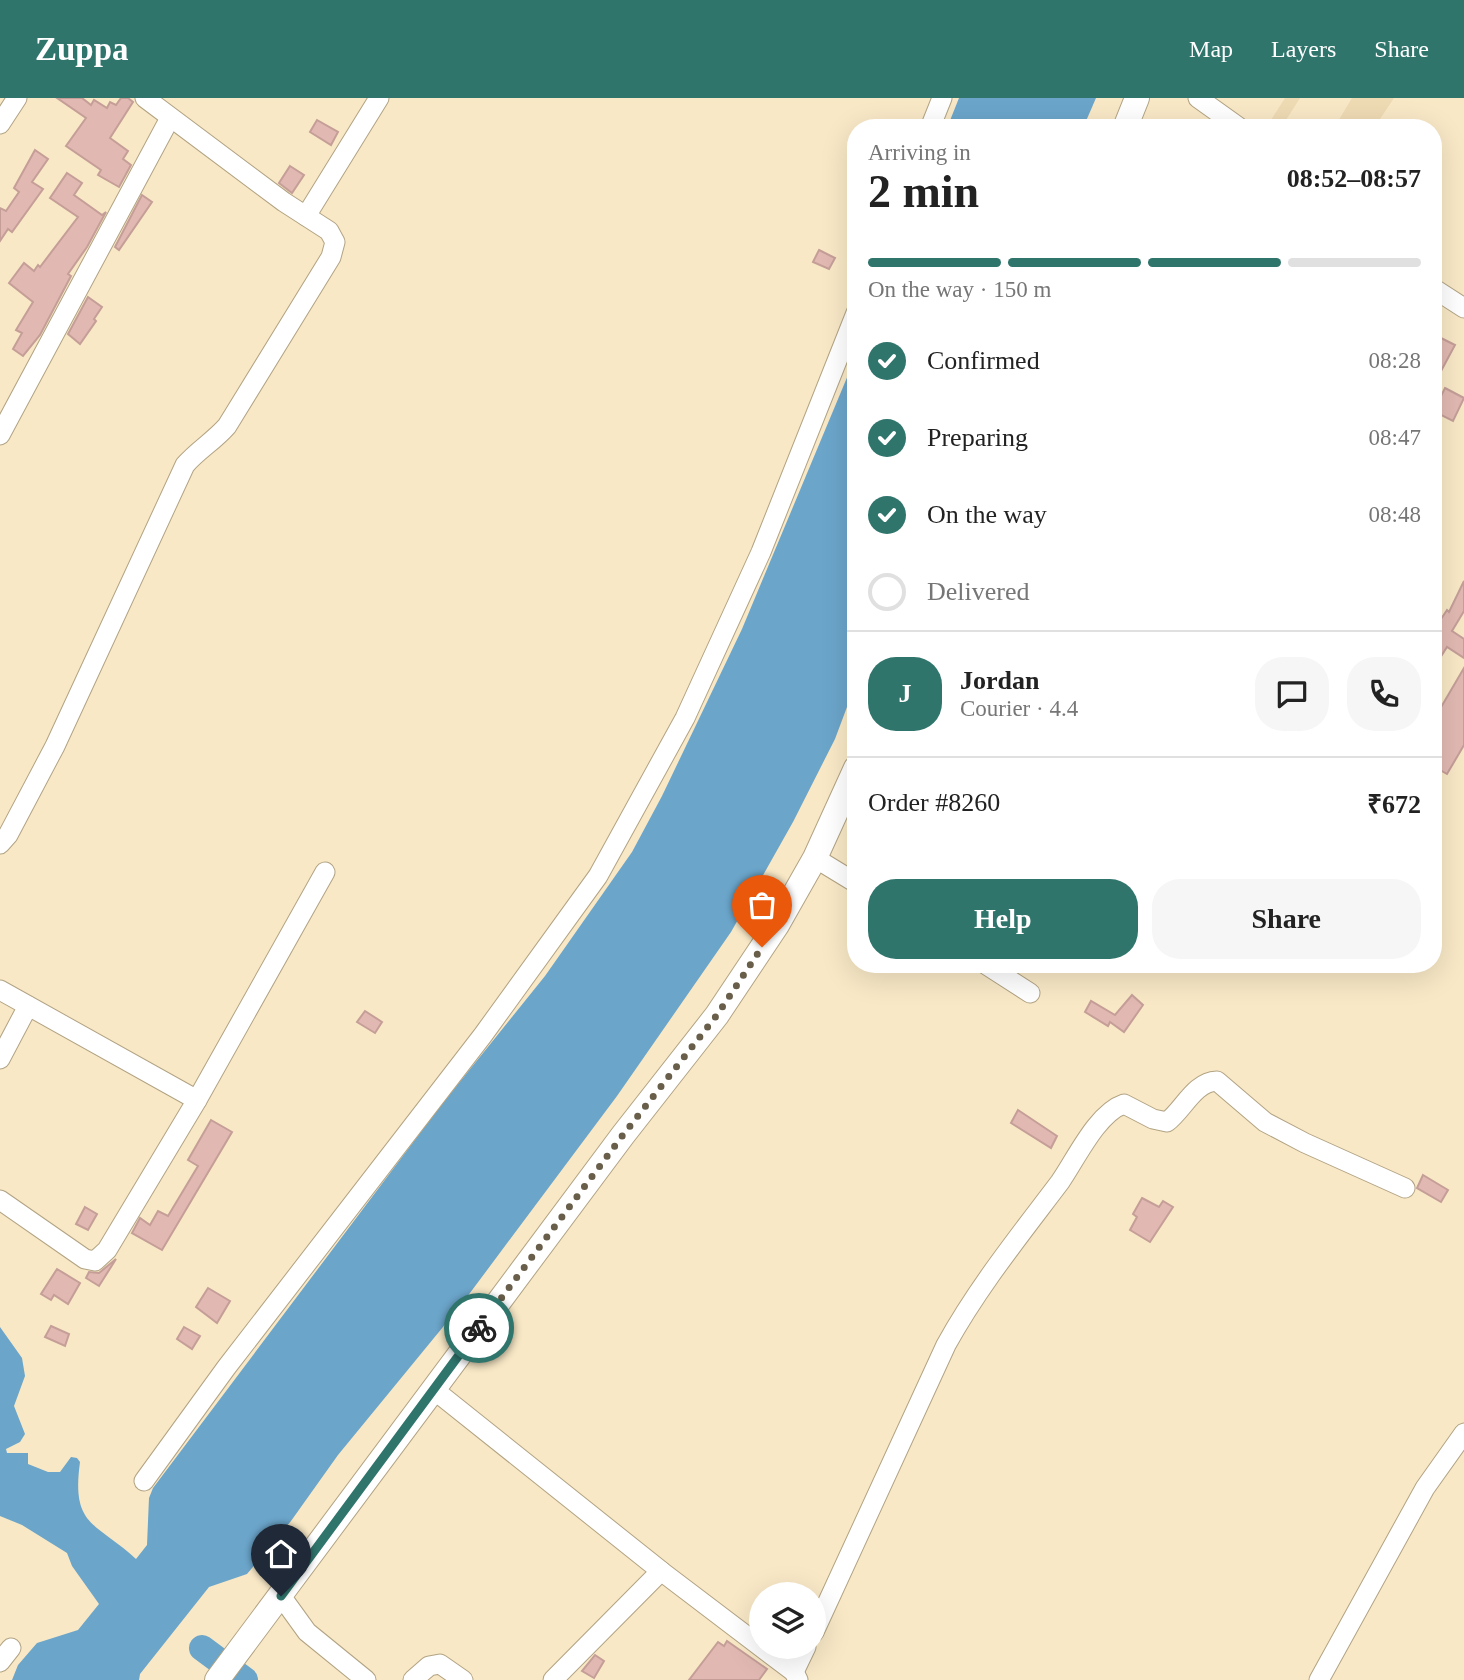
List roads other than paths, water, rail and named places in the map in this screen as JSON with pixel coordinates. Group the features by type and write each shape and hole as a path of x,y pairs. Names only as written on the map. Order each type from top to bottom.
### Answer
{"main road":[{"path":"1129,119 1137,98"},
{"path":"217,1680 623,1135 717,1015 777,925 815,858 847,788"}],"street":[{"path":"0,124 16,98"},
{"path":"0,844 8,835 55,746 185,466 198,450 215,440 228,426 331,257 335,242 329,231 145,98"},
{"path":"306,216 379,98"},
{"path":"934,119 942,98"},
{"path":"1198,98 1227,119"},
{"path":"0,435 170,118"},
{"path":"1442,294 1464,308"},
{"path":"144,1481 234,1357 483,1035 598,876 685,718 756,564 847,336"},
{"path":"815,858 847,878"},
{"path":"0,1200 85,1259 95,1261 107,1250 197,1100 325,872"},
{"path":"999,973 1030,993"},
{"path":"0,990 197,1100"},
{"path":"0,1059 28,1006"},
{"path":"826,1606 946,1345 966,1309 1062,1178 1079,1150 1115,1107 1124,1104 1153,1119 1167,1122 1198,1087 1217,1081 1265,1122 1405,1188"},
{"path":"433,1389 796,1676 802,1659"},
{"path":"1319,1680 1425,1488 1464,1433"},
{"path":"553,1680 660,1571"},
{"path":"276,1602 307,1632 366,1680"},
{"path":"413,1680 429,1666 440,1664 463,1680"}],"water":[{"path":"959,98 1096,98 1087,119 951,119"},
{"path":"847,378 847,707 835,739 793,822 731,932 617,1096 461,1305 338,1455 291,1521 247,1574 209,1587 140,1674 139,1680 12,1680 18,1665 37,1643 78,1630 99,1604 72,1566 67,1553 22,1525 0,1516 0,1327 22,1358 25,1376 14,1406 25,1434 20,1442 6,1449 7,1453 28,1453 28,1464 48,1472 60,1472 71,1457 77,1458 80,1462 79,1499 83,1512 98,1529 136,1559 147,1545 149,1498 153,1488 442,1104 545,976 632,852 662,796 742,629"}],"waterway":[{"path":"202,1648 245,1680"}]}
